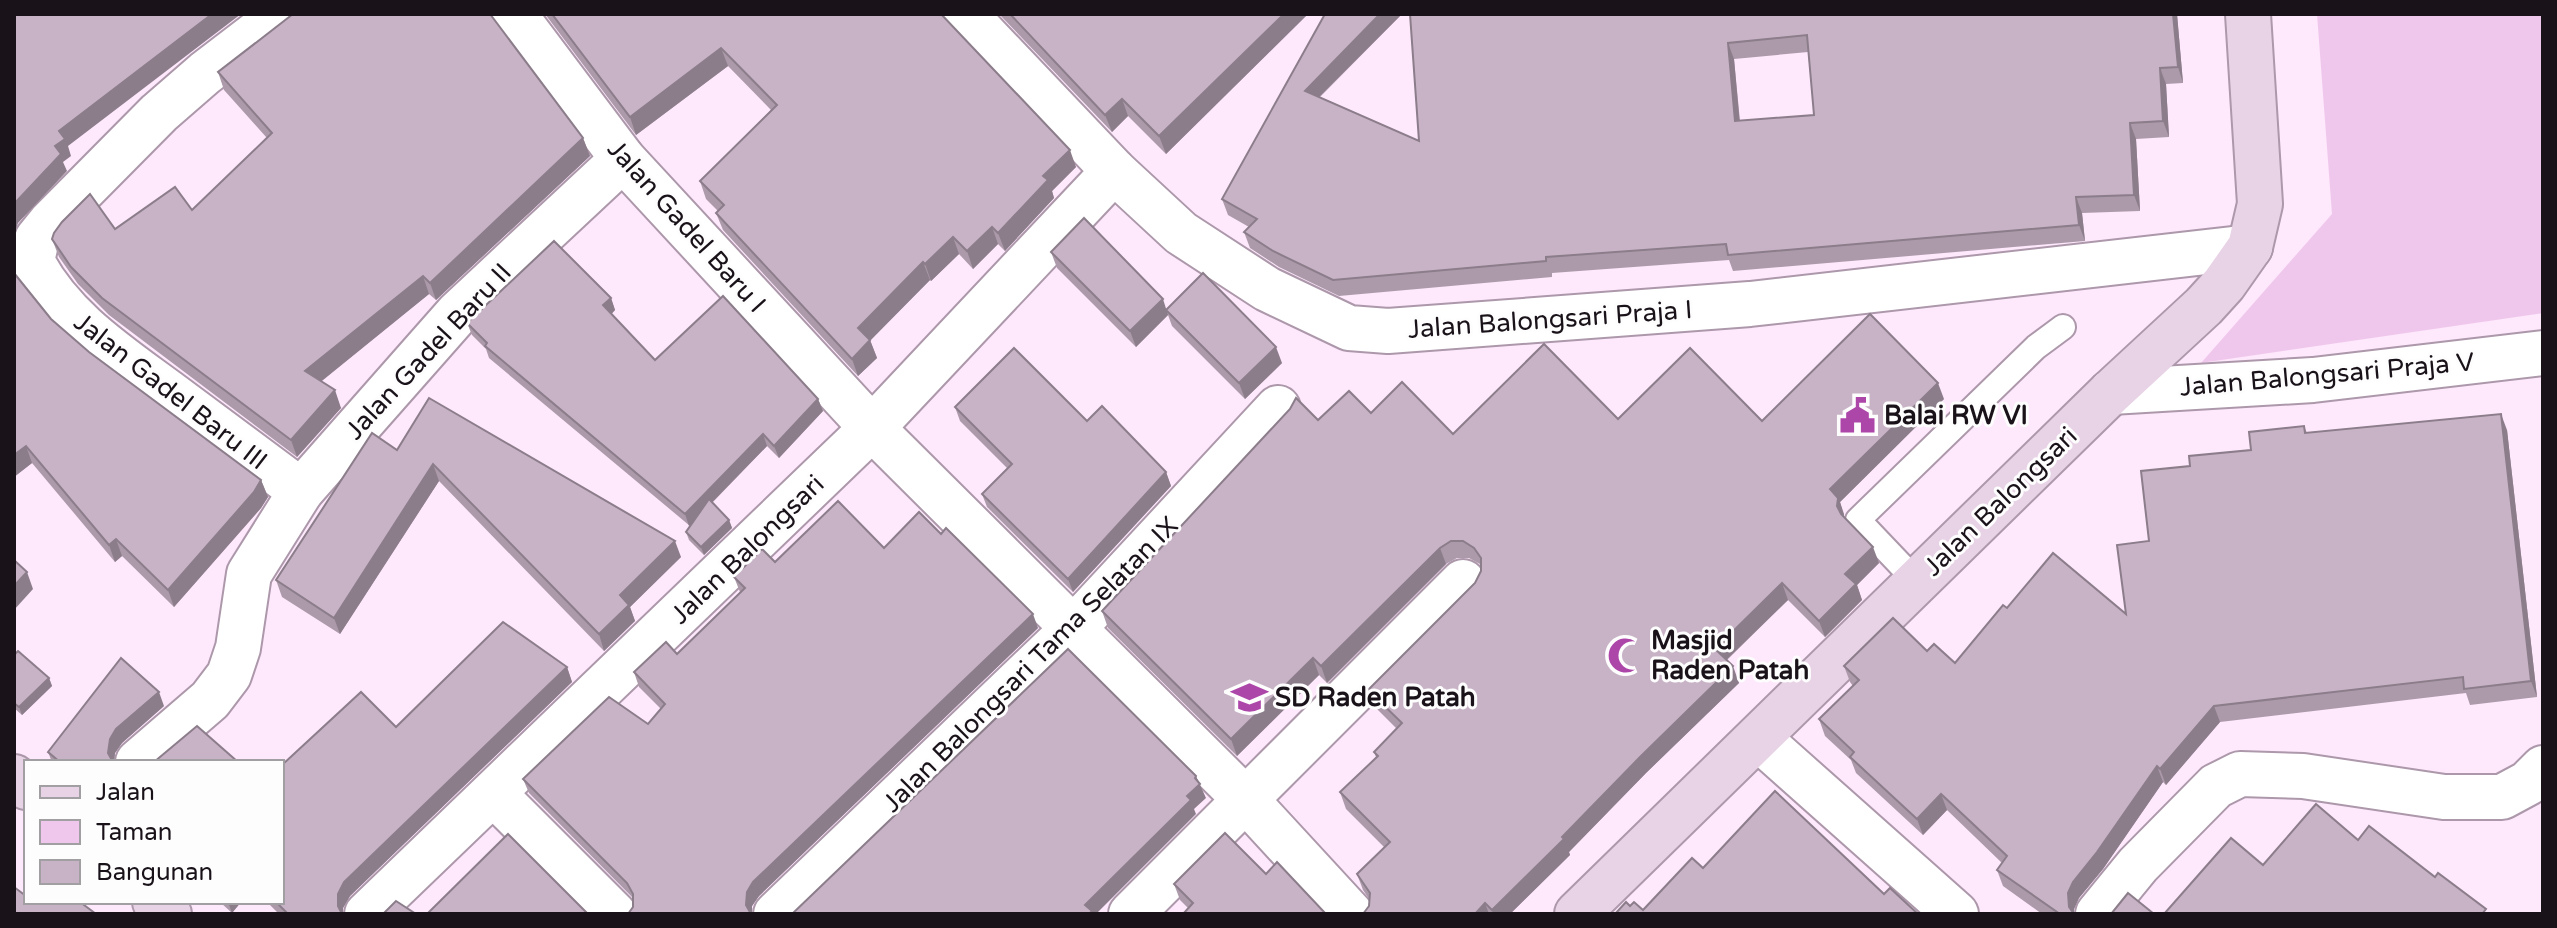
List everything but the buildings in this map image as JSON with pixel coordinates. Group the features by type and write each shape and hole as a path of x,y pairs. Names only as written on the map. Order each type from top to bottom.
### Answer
{"street":[{"name":"Jalan Gadel Baru III","path":"282,14 159,113 50,223 37,239 32,261 40,277 67,311 301,491"},
{"name":"Jalan Gadel Baru I","path":"514,14 623,159 872,428 1246,800 1351,914"},
{"name":"Jalan Balongsari Praja I","path":"965,14 1114,171 1181,233 1267,289 1349,328 1388,331 1750,304 2250,247"},
{"name":"Jalan Balongsari","path":"1577,914 2111,392 2185,326 2224,284 2250,247 2260,204 2248,14"},
{"name":"Jalan Gadel Baru II","path":"140,760 210,700 229,675 238,648 249,574 301,491 458,313 623,159"},
{"name":"Jalan Balongsari","path":"367,914 872,428 1114,171"},
{"name":"Jalan Balongsari Praja V","path":"2111,392 2313,380 2543,353"},
{"name":"Jalan Balongsari Tama Selatan IX","path":"776,914 1073,629 1278,408"},
{"path":"1131,914 1463,582"},
{"path":"1758,738 1956,914"},
{"path":"2098,914 2138,865 2216,786 2240,774 2318,778 2444,797 2502,797 2528,783 2543,768"},
{"path":"494,794 614,914"}],"lane":[{"path":"1917,582 1858,520 2036,347 2063,327"}],"green space":[{"path":"2317,14 2543,14 2543,313 2201,363 2332,214"}],"place":[{"name":"Balai RW VI","path":"1858,415"},
{"name":"Masjid Raden Patah","path":"1625,655"},
{"name":"SD Raden Patah","path":"1249,697"}]}
